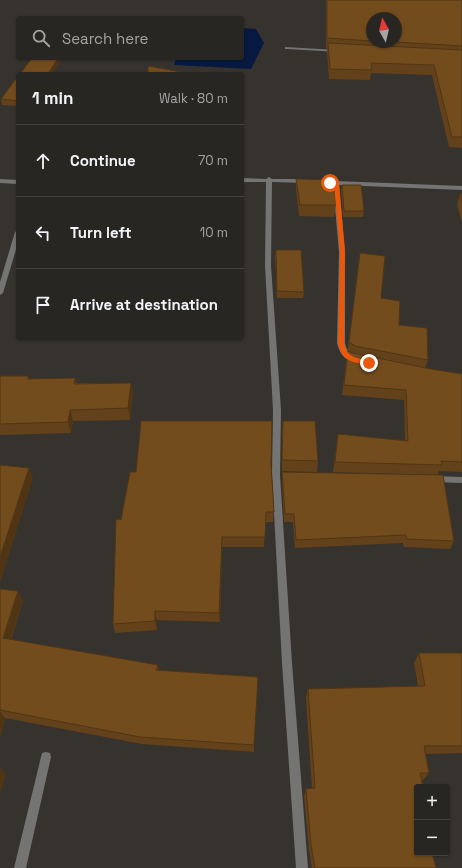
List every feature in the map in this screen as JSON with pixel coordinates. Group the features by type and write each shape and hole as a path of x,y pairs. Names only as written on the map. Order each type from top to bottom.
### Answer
{"street":[{"path":"287,48 342,52"},
{"path":"269,179 268,266 277,410 287,663 302,868"},
{"path":"244,180 269,179 315,182"},
{"path":"0,181 16,182"},
{"path":"322,182 462,188"},
{"path":"336,183 342,252 341,343 343,353 351,359 363,362"},
{"path":"0,293 16,239"},
{"path":"423,479 462,480"},
{"path":"20,868 46,757"}],"water":[{"path":"244,28 256,29 264,43 251,69 174,65 175,60 244,60"}],"building":[{"path":"327,0 462,0 462,46 402,42 402,12 366,12 366,41 327,38"},
{"path":"328,43 366,45 366,48 402,47 462,50 462,137 452,137 434,65 371,63 372,70 330,69"},
{"path":"30,60 57,60 49,72 22,72"},
{"path":"148,66 181,72 148,72"},
{"path":"16,79 16,101 1,99"},
{"path":"296,179 334,180 336,205 300,205"},
{"path":"342,185 361,185 364,211 344,211"},
{"path":"276,250 301,250 304,292 277,291"},
{"path":"360,253 385,256 381,298 400,301 399,325 427,328 428,360 355,346 349,342"},
{"path":"348,351 431,369 462,374 462,462 441,461 442,465 335,462 338,434 408,441 406,390 344,385"},
{"path":"0,376 28,376 28,379 75,378 74,384 131,383 128,408 70,410 68,422 0,424"},
{"path":"141,421 272,421 271,464 274,512 266,512 265,537 222,537 219,613 155,611 155,621 113,624 116,519 121,520 130,472 136,472"},
{"path":"283,421 315,421 318,461 282,460"},
{"path":"0,465 29,468 0,557"},
{"path":"282,472 443,475 454,541 407,539 406,535 296,540 294,514 285,514"},
{"path":"0,589 18,591 3,638 158,665 156,670 258,677 254,745 140,737 0,710"},
{"path":"419,653 462,653 462,746 424,746 429,773 420,773 422,784 414,784 414,856 433,856 436,868 315,868 311,845 306,789 315,788 308,689 425,686"}],"route":[{"path":"330,183 336,183 342,252 341,343 343,353 351,359 369,363"}]}
